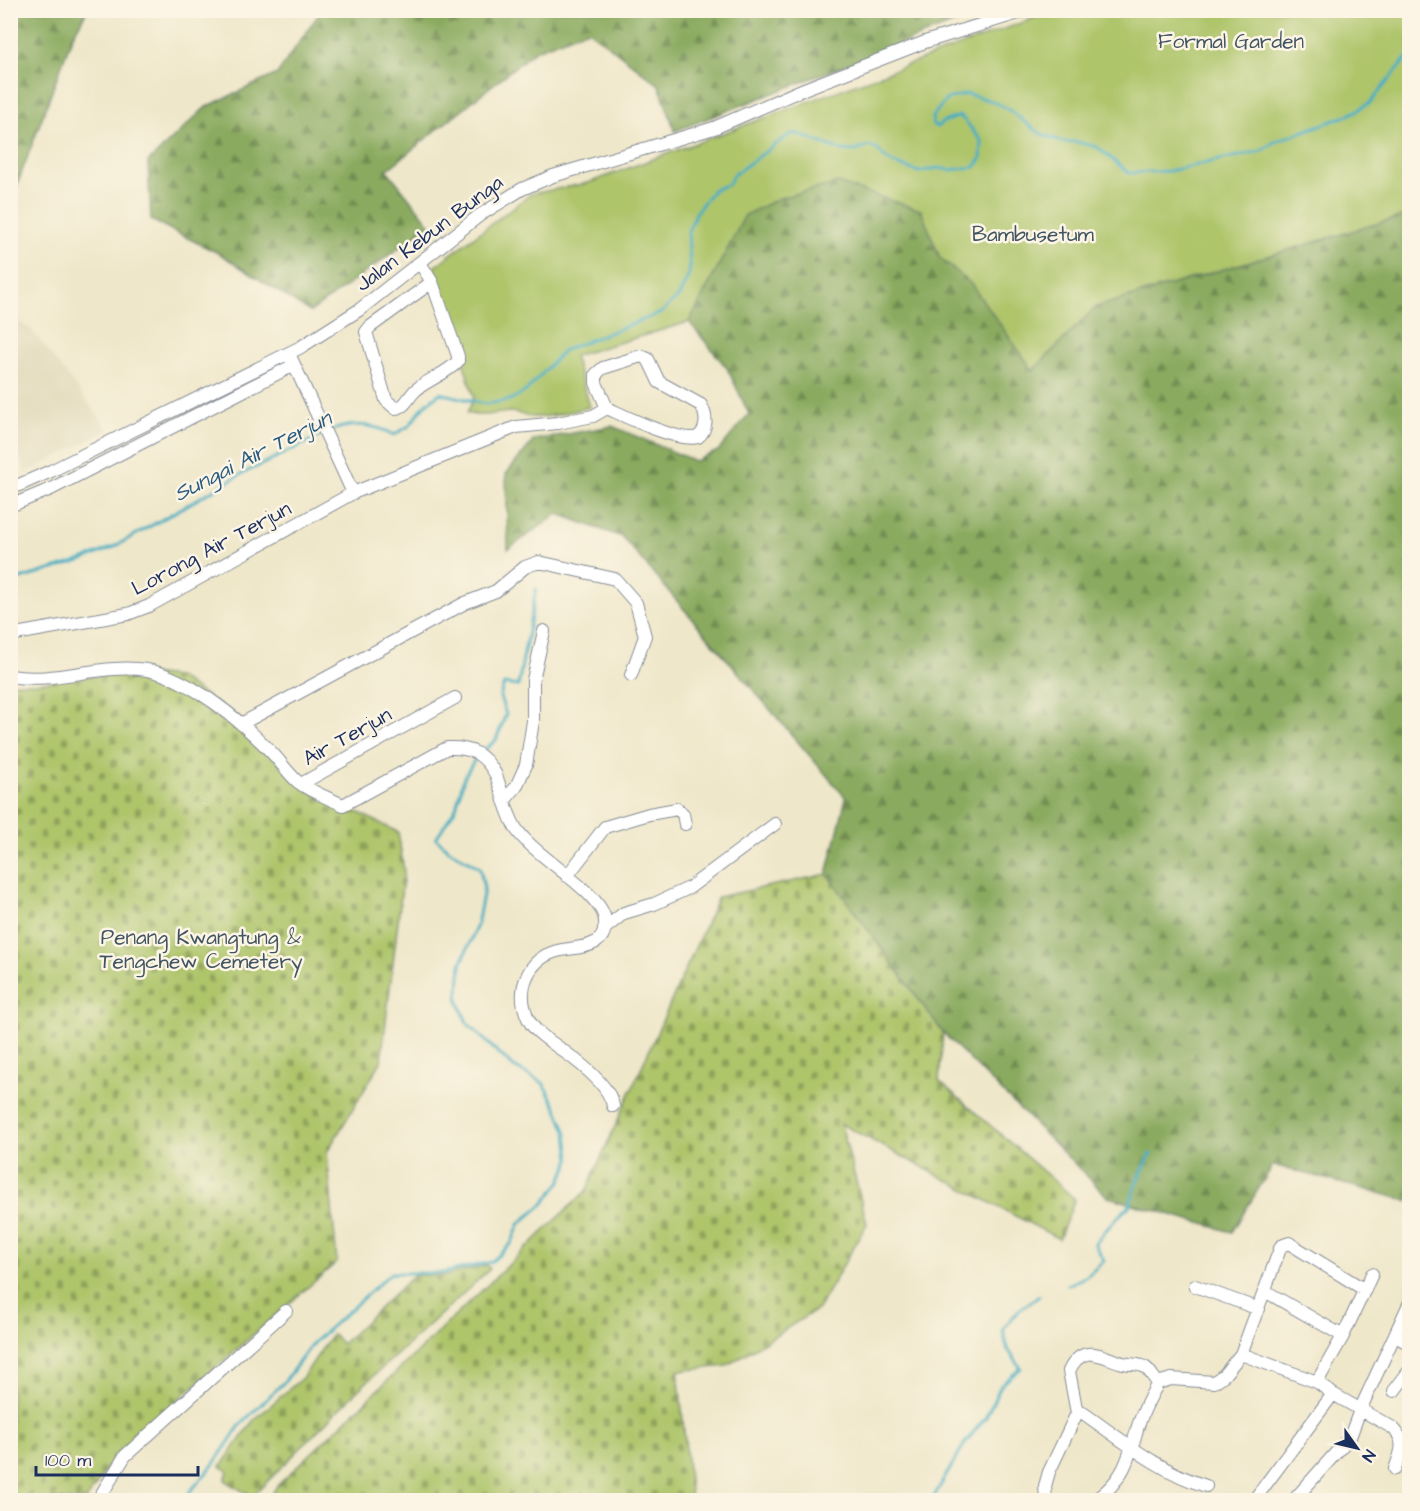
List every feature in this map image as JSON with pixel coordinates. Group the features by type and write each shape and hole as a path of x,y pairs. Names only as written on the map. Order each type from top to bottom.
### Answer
{"street":[{"name":"Jalan Kebun Bunga","path":"10,489 45,474 165,413 292,359 493,206 522,189 553,176 714,128 804,89 925,42 1028,10"},
{"path":"420,263 432,282 459,358 457,364 415,390 405,404 395,408 386,400 367,330 432,282"},
{"path":"641,356 648,359 659,382 701,405 706,422 701,435 687,439 607,408 596,383 596,374 603,368 641,356"},
{"path":"10,506 51,489 292,359 353,493"},
{"name":"Lorong Air Terjun","path":"10,635 128,614 149,606 353,493 516,427 558,423 593,416 607,408"},
{"path":"241,724 465,603 496,591 525,567 539,562 615,579 636,603 645,636 631,675"},
{"path":"504,801 516,787 526,765 533,721 533,680 544,631"},
{"name":"Air Terjun","path":"10,676 25,679 98,669 147,670 183,682 241,724 274,754 301,784 455,698"},
{"path":"301,784 343,805 447,748 464,748 482,756 496,775 515,828 540,855 567,876 602,910 605,920 604,929"},
{"path":"567,876 605,827 649,814 677,809 683,814 685,824"},
{"path":"614,1106 609,1093 598,1081 572,1057 534,1029 525,1014 521,994 527,974 542,959 559,950 586,948 594,943 604,929 624,913 654,904 689,888 775,824"},
{"path":"602,910 624,913"},
{"path":"1095,1500 1116,1482 1133,1449 1139,1425 1158,1383 1170,1380 1214,1382 1224,1375 1241,1354 1281,1246 1288,1244 1365,1290"},
{"path":"1317,1382 1343,1336 1372,1274"},
{"path":"1195,1286 1259,1309"},
{"path":"1265,1291 1343,1336"},
{"path":"1294,1500 1350,1437 1360,1410 1410,1302"},
{"path":"98,1500 125,1456 286,1311"},
{"path":"1395,1336 1410,1344"},
{"path":"1046,1500 1045,1486 1049,1472 1077,1413 1069,1371 1072,1365 1083,1354 1106,1355 1121,1362 1145,1367 1158,1383"},
{"path":"1241,1354 1317,1382 1333,1394 1393,1428 1400,1435 1402,1443 1395,1469"},
{"path":"1394,1391 1410,1370"},
{"path":"1254,1500 1333,1394"},
{"path":"1077,1413 1083,1413 1133,1449 1177,1475 1206,1486"}],"shaded area":[{"path":"10,311 21,324 31,329 109,430 25,473 11,429"}],"green space":[{"path":"11,10 87,11 73,35 11,201"},
{"path":"1098,10 1229,11 1203,14 1096,13"},
{"path":"1229,10 1409,11 1409,214 1096,307 1033,370 971,284 940,258 921,210 838,183 779,198 745,215 689,322 574,356 590,407 540,417 510,412 483,415 467,413 474,397 434,267 531,194 588,183 1037,17 1096,13 1203,14"},
{"path":"321,11 986,11 675,131 659,85 588,30 536,50 387,170 431,225 310,312 220,254 151,220 148,162 206,107 277,74"},
{"path":"838,183 921,210 940,258 971,284 1033,370 1096,307 1409,214 1409,1201 1273,1165 1232,1232 1108,1197 943,1033 827,874 846,798 622,537 558,514 508,549 506,474 534,440 612,426 695,461 718,451 749,414 727,368 689,322 745,215 779,198"},
{"name":"Penang Kwangtung & Tengchew Cemetery","path":"129,672 178,677 236,716 296,782 398,832 404,871 381,1062 327,1152 337,1262 117,1453 86,1500 11,1500 11,683 35,683"},
{"path":"827,874 943,1033 939,1081 1075,1199 1059,1239 841,1124 867,1224 818,1309 726,1366 678,1371 691,1500 268,1500 277,1486 586,1191 718,897"},
{"path":"487,1265 490,1269 355,1393 252,1497 225,1480 228,1471 221,1466 254,1420 303,1377 332,1334 342,1344 414,1275 443,1276"}],"waterway":[{"name":"Sungai Air Terjun","path":"328,432 361,425 378,428 394,435 409,426 424,406 440,393 486,404 510,400 526,391 564,350 661,313 679,296 688,277 690,268 688,231 697,211 713,190 729,184 733,175 789,135 795,133 841,150 856,151 868,146 877,149 893,163 919,172 938,168 950,170 975,167 981,159 982,141 966,122 960,116 941,123 938,127 933,125 932,117 947,99 967,94 1005,107 1041,134 1063,142 1077,142 1097,147 1129,173 1169,171 1261,151 1276,141 1349,115 1370,103 1410,54"},
{"name":"Sungai Air Terjun","path":"10,582 80,561 114,547 236,477 322,435"},
{"path":"482,752 496,740 506,714 500,697 504,684 518,686 536,589"},
{"path":"183,1500 213,1465 241,1424 285,1381 313,1343 391,1273 443,1273 491,1262 511,1244 520,1223 543,1204 561,1181 570,1159 567,1133 543,1083 514,1067 467,1023 458,1000 461,964 477,925 484,889 480,868 449,850 436,838 456,808 464,777 477,756"},
{"path":"1068,1285 1087,1276 1104,1261 1095,1244 1130,1205 1136,1183 1151,1154"},
{"path":"932,1500 965,1443 986,1417 1001,1385 1021,1368 1007,1348 1003,1329 1019,1310 1039,1296"}],"park label":[{"name":"Formal Garden","path":"1231,41"},
{"name":"Bambusetum","path":"1033,234"}]}
